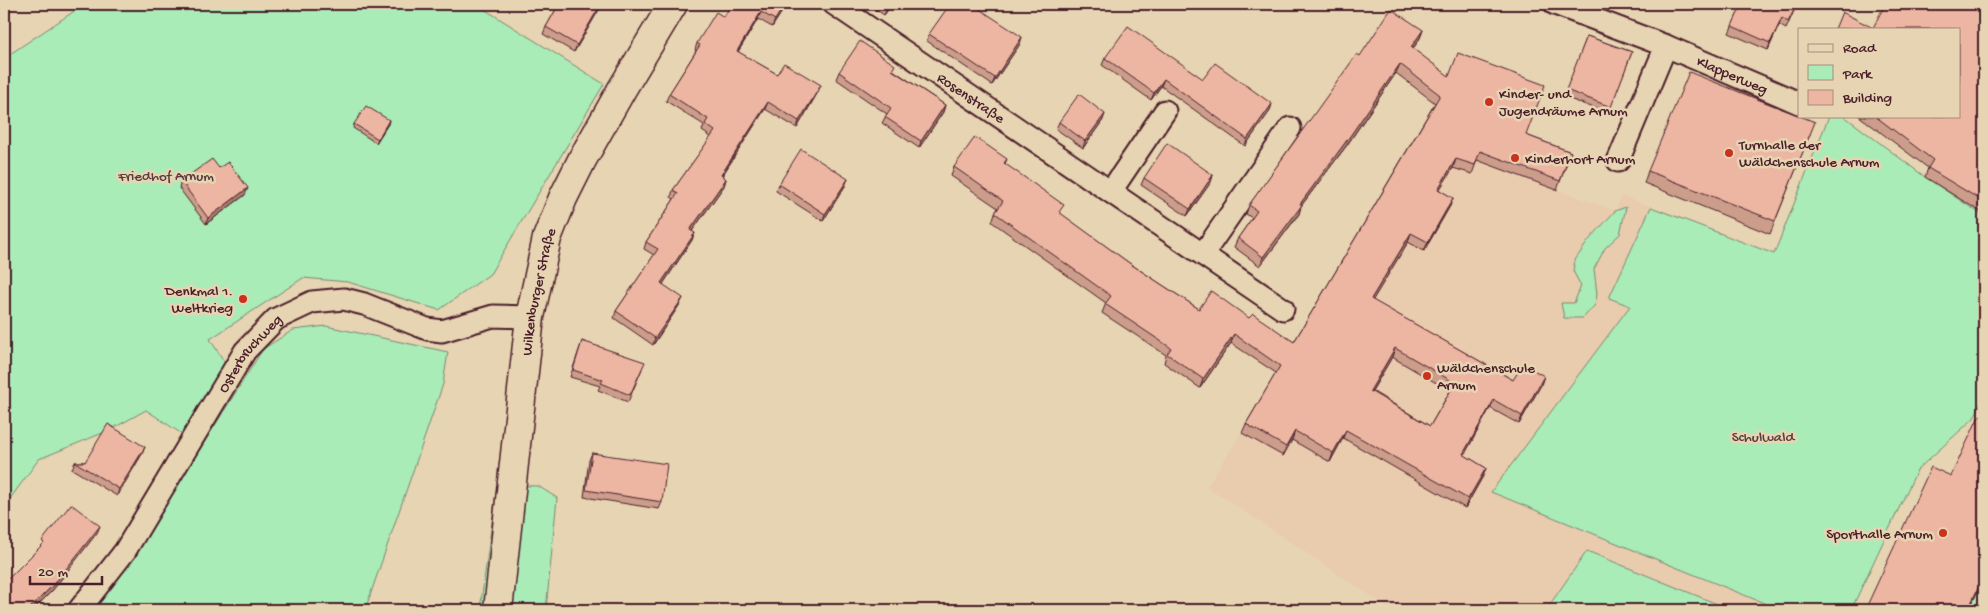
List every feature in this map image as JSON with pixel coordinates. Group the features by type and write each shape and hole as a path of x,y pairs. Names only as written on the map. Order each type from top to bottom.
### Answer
{"main road":[{"name":"Wilkenburger Straße","path":"498,610 530,318 547,238 562,198 622,89 673,4"}],"street":[{"name":"Rosenstraße","path":"834,4 1283,309"},
{"name":"Klapperweg","path":"1555,4 1666,46 1798,103"},
{"path":"1618,161 1666,46"},
{"path":"1111,191 1165,112"},
{"path":"1203,254 1290,128"},
{"name":"Osterbruchweg","path":"79,610 125,551 245,351 276,319 312,302 344,299 364,304 427,329 442,331 493,316 530,318"}],"shaded area":[{"name":"Wäldchenschule Arnum","path":"1463,155 1615,211 1622,196 1705,227 1555,518 1781,610 1732,610 1587,551 1546,610 1392,610 1207,486 1242,433"}],"green space":[{"name":"Friedhof Arnum","path":"85,4 476,4 604,84 490,274 439,310 348,282 303,278 210,339 225,363 182,434 146,410 110,430 39,459 4,507 4,58"},
{"name":"Schulwald","path":"1828,118 1847,118 1925,177 1984,216 1984,396 1974,418 1917,470 1851,610 1781,610 1491,492 1630,306 1609,298 1651,207 1774,254"},
{"path":"1626,207 1620,234 1605,248 1594,269 1597,294 1595,305 1583,318 1564,318 1561,303 1574,303 1581,286 1573,271 1575,260 1589,240 1615,211"},
{"path":"326,326 448,352 443,384 365,610 93,610 132,557 263,349 293,330"},
{"path":"497,485 538,486 557,498 546,610 480,610"},
{"path":"1587,551 1732,610 1546,610"},
{"path":"1984,578 1984,596 1978,610 1969,610"}],"building":[{"path":"559,4 601,4 577,45 546,27"},
{"path":"731,4 785,4 775,20 761,12 737,51 777,74 784,63 821,85 799,121 768,102 721,175 726,179 690,230 695,233 661,283 683,298 655,338 616,311 658,249 646,242 678,193 673,190 715,131 705,124 708,119 669,94 700,45 697,43 716,12 724,17"},
{"path":"880,4 890,4 887,9"},
{"path":"950,4 972,4 1022,37 995,78 929,34"},
{"path":"1742,4 1797,4 1788,22 1782,18 1770,43 1732,26"},
{"path":"1885,4 1984,4 1984,202 1928,168 1933,160 1878,118 1960,118 1960,28 1873,28"},
{"path":"1391,9 1423,30 1411,47 1449,76 1458,53 1545,85 1526,135 1571,152 1560,181 1480,151 1475,165 1456,159 1438,189 1453,198 1428,242 1411,233 1371,299 1513,380 1523,364 1544,376 1522,416 1494,400 1463,454 1486,468 1468,499 1346,430 1333,453 1295,431 1286,447 1246,424 1280,366 1234,334 1203,379 1167,354 1171,348 1105,304 1111,296 995,213 1003,201 954,167 975,137 1007,159 1004,163 1064,205 1059,212 1132,265 1199,309 1211,291 1249,318 1253,314 1294,342 1440,95 1400,64 1300,204 1302,205 1263,257 1238,238 1257,211 1249,205 1357,54 1360,56","holes":["1395,348 1455,383 1430,426 1370,391"]},
{"path":"1842,12 1873,28 1835,28"},
{"path":"1128,26 1203,79 1215,63 1272,104 1247,139 1164,79 1154,93 1105,58"},
{"path":"1587,36 1632,52 1611,107 1566,90"},
{"path":"860,41 895,65 892,70 945,105 921,141 885,117 891,108 839,72"},
{"name":"Turnhalle der Wäldchenschule Arnum","path":"1689,72 1798,115 1798,118 1805,118 1815,122 1775,221 1648,171"},
{"path":"1079,94 1105,114 1085,141 1059,122"},
{"path":"366,106 389,120 378,139 354,124"},
{"path":"1167,143 1213,175 1190,209 1144,178"},
{"path":"801,149 848,179 825,214 779,184"},
{"path":"212,159 219,168 228,162 248,188 208,218 181,181"},
{"path":"582,341 645,362 630,395 601,383 603,380 573,370"},
{"name":"Sporthalle Arnum","path":"1979,416 1984,418 1984,575 1968,610 1865,610 1931,467 1951,476"},
{"path":"108,424 145,447 119,489 75,462 85,462"},
{"path":"592,453 667,464 662,502 586,490"},
{"path":"71,504 100,526 55,583 28,610 4,610 4,583 44,543 42,541"}],"place":[{"name":"Kinder- und Jugendräume Arnum","path":"1489,102"},
{"name":"Turnhalle der Wäldchenschule Arnum","path":"1729,153"},
{"name":"Kinderhort Arnum","path":"1515,158"},
{"name":"Denkmal 1. Weltkrieg","path":"243,299"},
{"name":"Wäldchenschule Arnum","path":"1427,376"},
{"name":"Sporthalle Arnum","path":"1943,533"}]}
